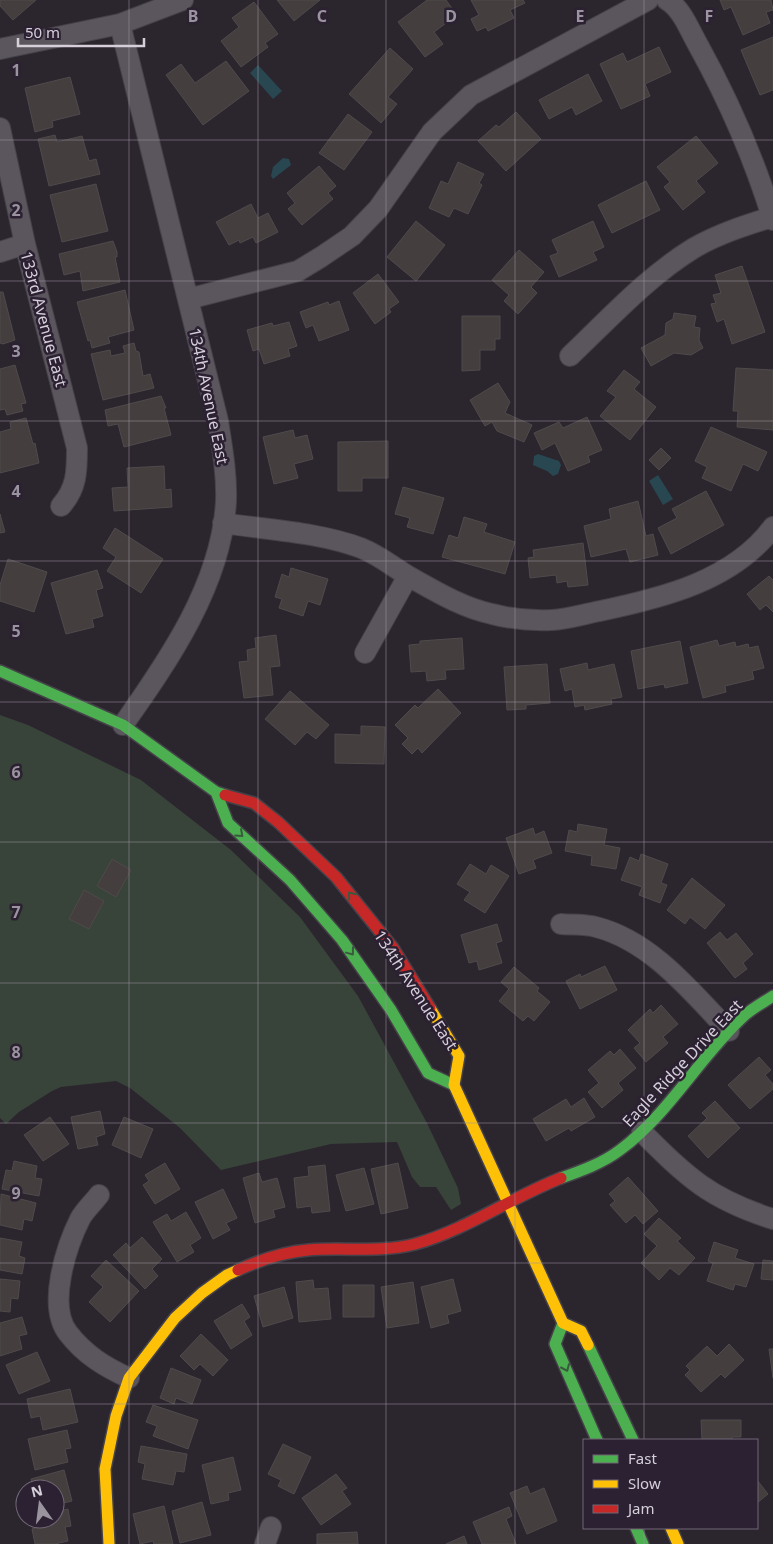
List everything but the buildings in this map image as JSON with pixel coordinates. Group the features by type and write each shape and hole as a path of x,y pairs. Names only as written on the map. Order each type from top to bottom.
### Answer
{"street":[{"path":"0,49 120,24 183,0"},
{"path":"188,299 298,270 322,257 352,236 378,209 432,132 472,95 648,0"},
{"path":"570,356 645,285 672,263 696,247 728,232 773,218 755,168 719,82 680,12 667,0"},
{"name":"134th Avenue East","path":"120,24 218,421 224,459 226,500 217,556 192,616 123,725 216,792 254,803 278,822 336,877 393,948 459,1056 454,1085 428,1073 392,1010 342,940 290,880 228,823 216,792"},
{"name":"133rd Avenue East","path":"0,128 25,244 76,448 76,482 71,495 61,506"},
{"path":"0,252 25,244"},
{"path":"223,523 336,541 361,548 385,560 408,576 465,605 491,614 553,620 685,590 738,560 773,527"},
{"path":"365,653 408,576"},
{"path":"0,671 123,725"},
{"path":"561,924 595,926 635,942 664,965 729,1031"},
{"name":"Eagle Ridge Drive East","path":"109,1544 105,1469 116,1416 129,1378 182,1312 202,1293 227,1275 254,1263 308,1250 382,1249 414,1244 442,1234 540,1186 588,1168 619,1150 642,1132 729,1031 746,1014 773,996"},
{"path":"454,1085 563,1323 580,1331 599,1366 633,1439"},
{"path":"642,1132 684,1174 709,1193 743,1210 773,1219"},
{"path":"99,1195 81,1218 64,1260 58,1289 60,1310 67,1332 83,1349 99,1364 129,1378"},
{"path":"563,1323 555,1344 597,1439"},
{"path":"636,1529 643,1544"},
{"path":"671,1529 678,1544"}],"green space":[{"path":"0,715 28,725 141,780 231,850 300,917 358,996 427,1123 458,1188 461,1204 451,1210 436,1187 420,1187 412,1177 397,1142 331,1144 221,1170 180,1128 130,1088 116,1081 61,1087 19,1112 6,1124 0,1118"}],"water":[{"path":"258,65 282,91 273,99 250,73"},
{"path":"283,158 289,159 291,165 273,179 271,176 273,167"},
{"path":"538,454 559,461 561,465 558,474 553,476 533,465 534,456"},
{"path":"658,475 673,499 663,505 649,481"}],"traffic: fast":[{"path":"0,671 123,725 216,792 225,795"},
{"path":"216,792 228,823 290,880 342,940 391,1010 428,1073 454,1085"},
{"path":"561,1178 606,1159 638,1136 729,1031 748,1012 773,996"},
{"path":"563,1323 555,1344 597,1439"},
{"path":"588,1345 633,1439"},
{"path":"636,1529 643,1544"}],"traffic: slow":[{"path":"430,1008 459,1056 454,1085 563,1323 581,1331 588,1345"},
{"path":"109,1544 105,1469 116,1416 129,1378 175,1318 202,1293 227,1275 238,1270"},
{"path":"671,1529 678,1544"}],"traffic: jam":[{"path":"225,795 254,803 278,822 336,877 393,948 430,1008"},
{"path":"238,1270 272,1257 299,1251 375,1249 415,1244 471,1222 561,1178"}]}
